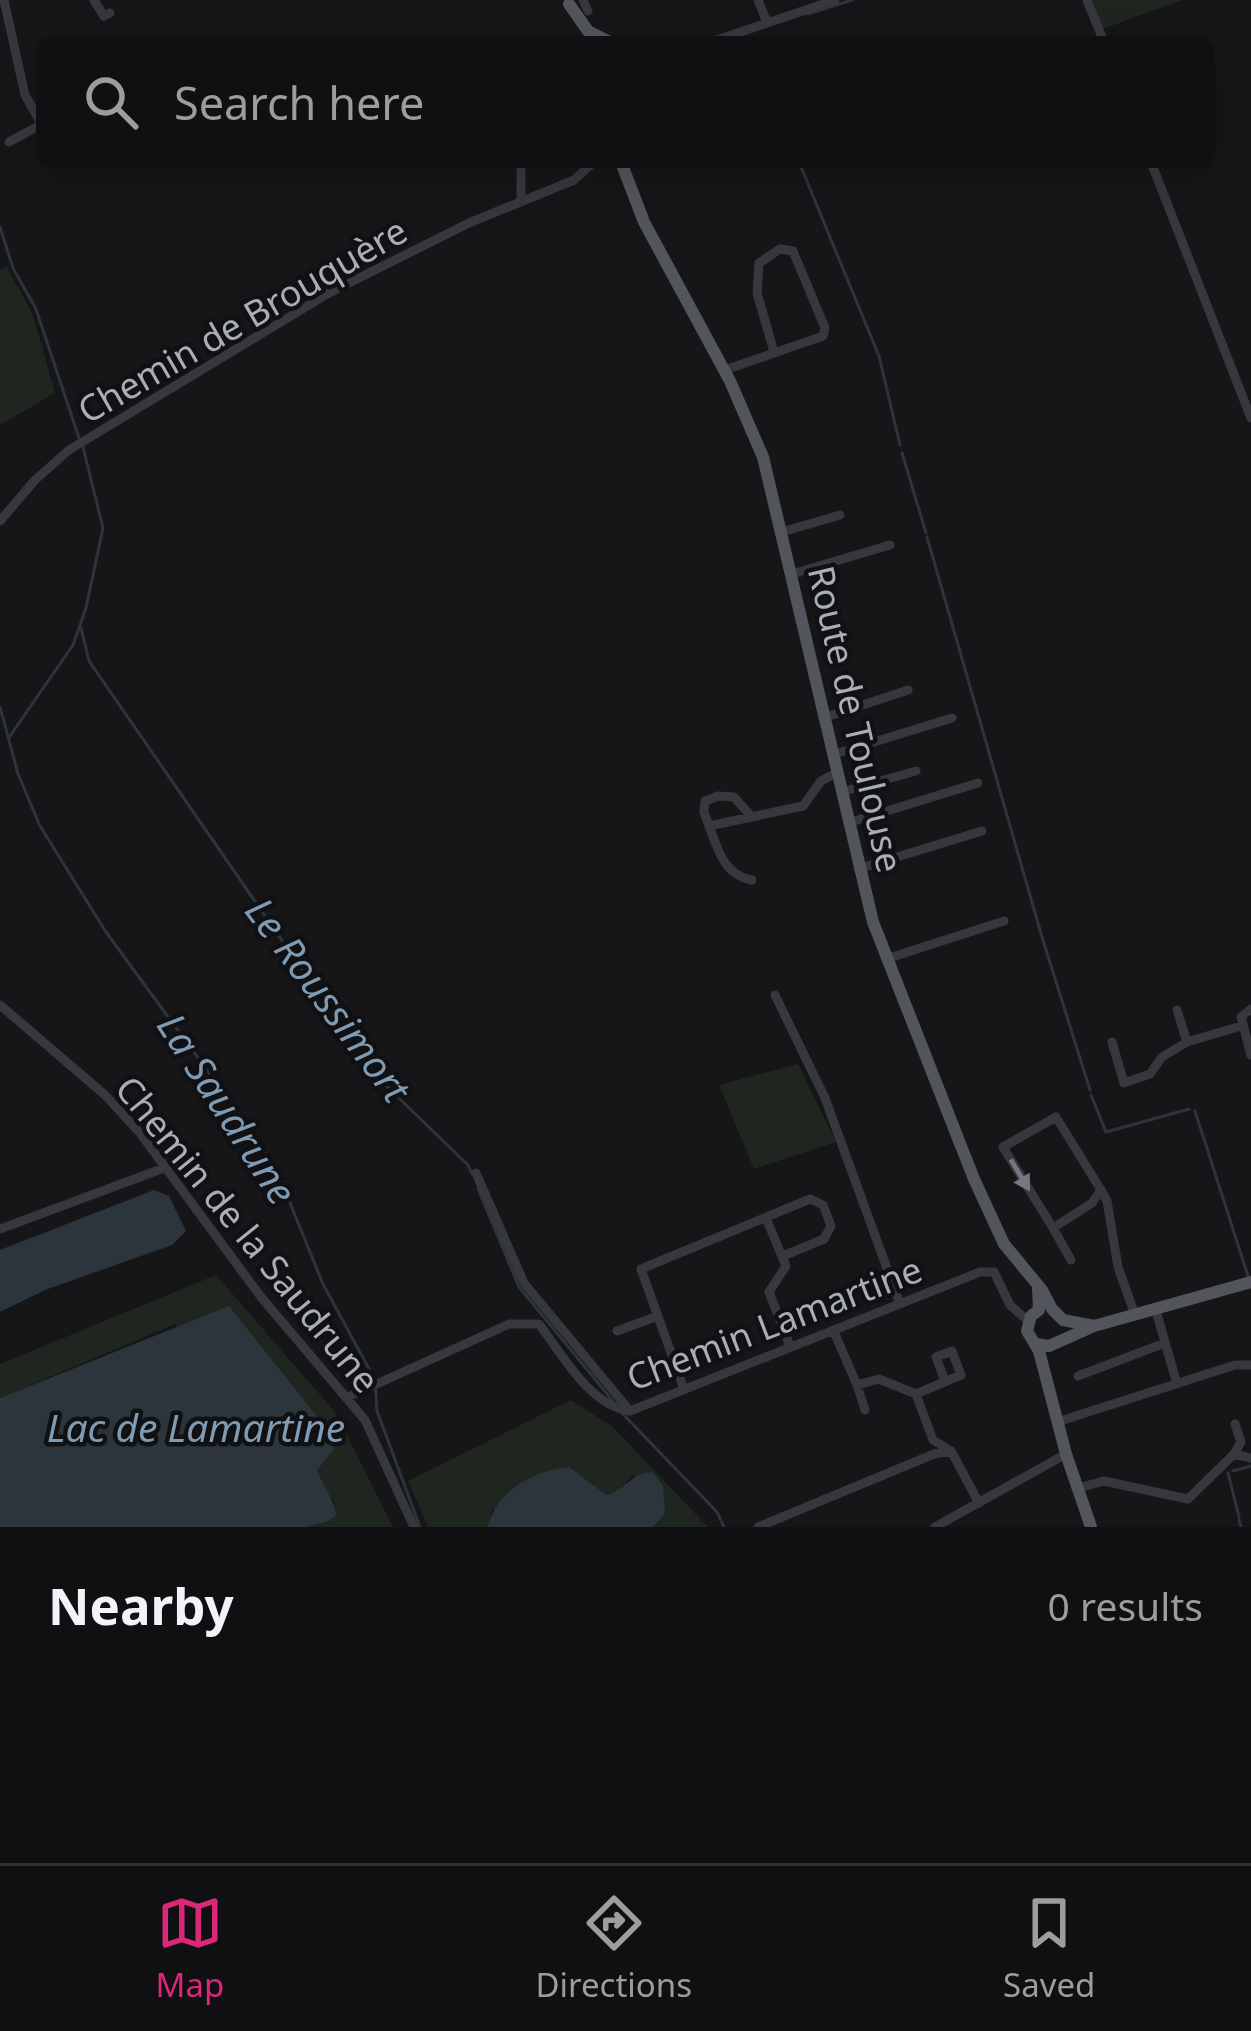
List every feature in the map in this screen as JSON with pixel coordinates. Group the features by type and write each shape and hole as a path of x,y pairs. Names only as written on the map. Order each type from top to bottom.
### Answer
{"main road":[{"path":"577,4 585,36"},
{"name":"Route de Toulouse","path":"623,168 644,222 724,370 763,457 858,869 886,959 992,1223 1038,1288 1045,1310 1063,1320"},
{"path":"1045,1310 1028,1321 1027,1331 1049,1342 1251,1282"},
{"path":"1091,1527 1044,1371 1049,1342 1063,1320 1094,1326"}],"street":[{"path":"4,0 26,94 36,113"},
{"path":"94,0 104,16 110,14"},
{"path":"758,0 767,22"},
{"path":"728,36 835,0"},
{"path":"1088,0 1102,36"},
{"path":"9,142 36,127"},
{"path":"521,168 521,202"},
{"name":"Chemin de Brouquère","path":"0,521 69,450 329,293 469,223 574,180 587,168"},
{"path":"1152,168 1251,418"},
{"path":"724,370 823,336 825,328 801,262 794,251 780,249 759,262 756,276 774,352"},
{"path":"782,532 840,515"},
{"path":"792,574 890,545"},
{"path":"823,718 908,690"},
{"path":"832,755 952,718"},
{"path":"841,792 916,771"},
{"path":"709,826 802,806 821,781 836,772"},
{"path":"848,823 978,783"},
{"path":"750,815 734,797 706,801 704,812 722,861 737,878 752,880"},
{"path":"858,869 982,831"},
{"path":"886,959 1004,921"},
{"path":"775,995 825,1098 900,1304"},
{"name":"Chemin de la Saudrune","path":"0,1005 105,1095 140,1133 261,1297 365,1420 414,1527"},
{"path":"1251,1009 1241,1017 1251,1054"},
{"path":"1177,1010 1187,1042"},
{"path":"1112,1042 1124,1083 1150,1074 1162,1057 1187,1042 1241,1026"},
{"path":"1071,1260 1004,1147 1056,1117 1109,1209 1118,1267 1135,1315"},
{"path":"0,1229 164,1168"},
{"path":"476,1173 524,1283 630,1411"},
{"path":"1052,1228 1092,1203 1101,1190"},
{"path":"684,1389 641,1269 810,1199 823,1205 831,1226 824,1239 783,1256"},
{"path":"1092,1203 1109,1209"},
{"path":"766,1218 786,1266 769,1292 790,1346"},
{"name":"Chemin Lamartine","path":"348,1397 449,1348 525,1321 538,1324 614,1409 630,1411 980,1272 994,1272 1010,1305 1028,1321"},
{"path":"1155,1307 1177,1384"},
{"path":"617,1330 658,1316"},
{"path":"834,1332 866,1410"},
{"path":"1078,1376 1165,1343"},
{"path":"1058,1421 1235,1365 1251,1365"},
{"path":"857,1384 879,1379 916,1394 945,1381"},
{"path":"916,1394 933,1440 951,1451 980,1503"},
{"path":"1078,1488 1104,1481 1188,1499 1234,1454 1241,1442 1235,1424"},
{"path":"758,1527 951,1451"},
{"path":"935,1527 1066,1454"},
{"path":"1234,1454 1251,1458"},
{"path":"1051,1466 1071,1469"}],"shaded area":[{"path":"1092,0 1182,0 1103,29"},
{"path":"7,267 33,315 55,393 0,425 0,270"},
{"path":"798,1064 836,1142 754,1169 719,1085"},
{"path":"216,1275 336,1413 393,1527 306,1527 327,1522 335,1502 317,1470 175,1324 0,1398 0,1364"},
{"path":"571,1400 613,1427 708,1527 653,1527 665,1514 633,1475 617,1492 607,1495 569,1467 492,1510 487,1527 428,1527 408,1481"}],"water":[{"path":"154,1190 169,1196 186,1231 172,1245 45,1290 0,1312 0,1250"},
{"name":"Lac de Lamartine","path":"229,1306 327,1429 334,1449 317,1470 336,1515 306,1527 0,1527 0,1398"},
{"path":"569,1467 607,1495 652,1472 663,1485 665,1514 653,1527 487,1527 499,1503 518,1485"}],"waterway":[{"path":"808,14 852,0"},
{"path":"801,168 879,356 900,445"},
{"path":"0,227 13,268 36,309 79,438"},
{"path":"10,736 73,645 86,608 103,528 83,447"},
{"path":"902,453 926,533"},
{"path":"927,537 1090,1090"},
{"name":"Le Roussimort","path":"81,628 89,661 375,1075 472,1174"},
{"name":"La Saudrune","path":"0,707 18,774 40,826 106,932 253,1133 279,1176 323,1284 375,1380 377,1411 420,1527"},
{"path":"1091,1095 1106,1132 1189,1109"},
{"path":"1195,1111 1248,1276"},
{"name":"Le Roussimort","path":"478,1189 519,1287 613,1401"},
{"name":"Le Roussimort","path":"622,1413 717,1512 724,1527"},
{"path":"1233,1471 1251,1466"},
{"path":"1228,1473 1239,1517"},
{"path":"1239,1520 1241,1527"}]}
